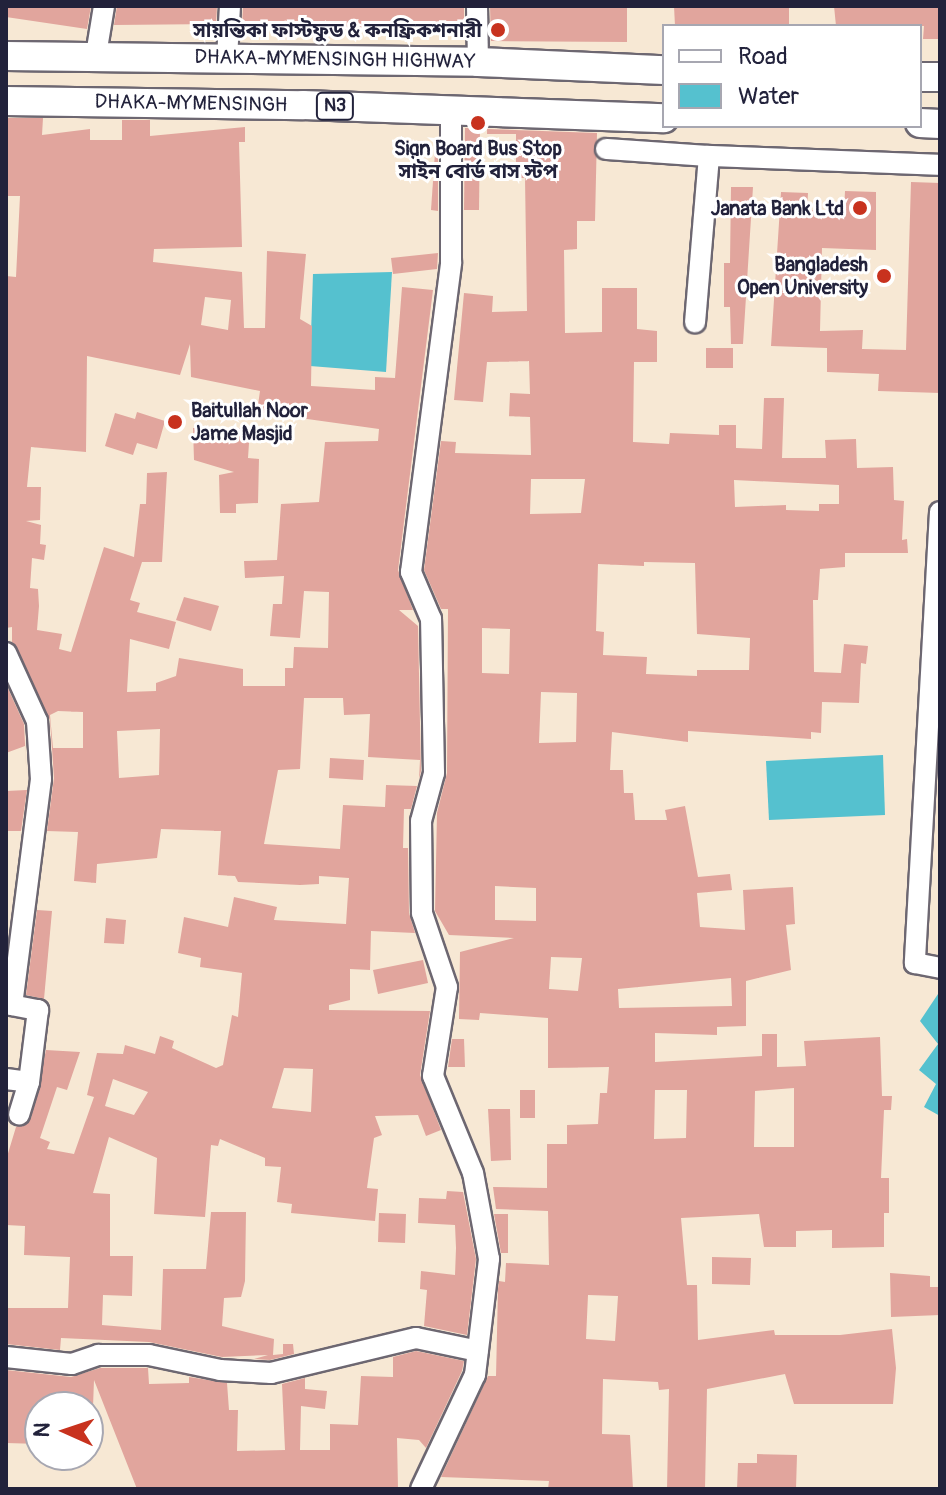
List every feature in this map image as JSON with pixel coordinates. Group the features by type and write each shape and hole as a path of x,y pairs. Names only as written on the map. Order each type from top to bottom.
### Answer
{"highway":[{"name":"DHAKA-MYMENSINGH HIGHWAY","path":"6,56 478,62 662,70"},
{"name":"DHAKA-MYMENSINGH","path":"6,101 662,118"}],"street":[{"path":"96,55 104,6"},
{"path":"227,58 230,6"},
{"path":"477,6 478,62"},
{"path":"421,1489 475,1375 489,1259 473,1173 433,1076 447,987 422,913 421,821 434,773 431,619 411,572 451,262 451,111"},
{"path":"606,149 940,165"},
{"path":"695,322 709,156"},
{"path":"940,512 915,963 940,968"},
{"path":"6,653 37,721 41,779 9,1004 38,1010 29,1082 19,1114"},
{"path":"6,1079 29,1082"},
{"path":"6,1357 72,1364 98,1355 149,1355 220,1370 271,1373 416,1338 478,1351"}],"water":[{"path":"392,272 386,372 310,366 313,274"},
{"path":"883,755 885,815 769,820 766,761"},
{"path":"940,991 940,1116 924,1107 936,1084 919,1070 938,1044 920,1021"}],"building":[{"path":"6,6 91,6 87,29 6,17"},
{"path":"117,6 217,6 216,24 114,25"},
{"path":"243,6 464,6 464,32 242,28"},
{"path":"490,6 627,6 627,42 491,41"},
{"path":"674,6 789,6 789,24 675,24"},
{"path":"834,6 940,6 940,39 923,39 922,24 836,24"},
{"path":"8,118 43,118 42,135 90,129 90,140 122,140 122,120 150,120 150,136 245,127 245,142 239,142 242,247 154,249 153,262 242,272 244,328 265,328 267,251 306,254 300,319 312,326 311,386 375,390 375,377 395,378 402,287 433,290 398,570 413,610 399,610 418,626 421,771 419,779 420,760 368,757 370,714 344,715 343,698 304,698 300,769 278,770 264,844 340,849 343,805 385,807 386,785 417,786 411,809 404,809 403,848 408,848 409,913 415,933 371,931 370,970 350,969 350,1000 329,1005 329,1010 430,1011 420,1075 441,1130 426,1136 418,1115 375,1116 382,1135 374,1138 367,1188 378,1189 375,1221 291,1213 292,1204 277,1202 281,1167 265,1166 265,1158 220,1139 218,1146 211,1145 205,1217 154,1214 157,1158 109,1137 93,1193 110,1194 110,1256 133,1256 132,1296 103,1295 102,1325 161,1330 163,1269 206,1269 211,1212 246,1212 245,1281 241,1297 224,1298 222,1326 274,1339 273,1355 283,1354 283,1344 293,1344 294,1354 270,1360 254,1359 268,1355 222,1357 149,1342 61,1338 60,1350 6,1344 6,1308 68,1308 70,1257 24,1255 25,1226 6,1225 6,1160 16,1127 31,1118 46,1050 80,1052 67,1090 57,1087 40,1138 50,1142 47,1149 74,1154 94,1097 87,1095 97,1053 123,1054 125,1045 155,1054 160,1036 174,1041 172,1048 216,1068 223,1065 232,1015 238,1017 242,973 200,967 201,958 178,953 184,917 228,927 234,897 277,907 274,920 346,924 349,878 319,876 319,884 300,885 238,882 235,876 218,875 221,831 161,829 157,858 97,864 96,883 74,881 78,832 47,831 54,778 50,720 12,642 12,627 6,628 6,276 16,277 20,196 6,196","holes":["205,297 231,300 228,330 201,325","190,344 191,377 260,391 257,412 379,429 378,441 325,442 319,502 281,504 277,560 244,561 245,578 284,576 282,604 273,604 270,636 300,638 304,591 329,592 328,648 294,647 293,668 285,668 285,686 243,686 243,669 179,658 176,676 156,683 156,691 127,692 130,639 169,649 176,622 137,612 140,603 130,600 142,562 162,562 167,472 147,473 146,504 140,504 134,557 104,547 71,652 59,649 62,634 37,630 38,589 30,588 32,558 44,560 46,545 40,544 41,525 26,521 40,520 41,487 27,487 31,447 86,452 87,356 180,375","58,711 83,712 83,748 53,748 50,715","160,729 159,775 119,778 117,731","284,1068 313,1069 311,1112 272,1108","113,1079 148,1092 134,1115 105,1106"]},
{"path":"465,128 480,128 479,210 464,210"},
{"path":"487,129 597,133 595,221 577,221 577,249 564,250 565,333 602,332 602,288 637,288 637,329 657,331 657,362 634,362 633,442 669,444 670,433 719,435 719,425 736,425 736,448 762,449 764,398 784,398 782,458 826,458 825,440 856,439 857,468 893,467 894,500 904,501 902,540 907,539 908,553 845,553 845,567 820,569 818,600 813,600 814,672 841,673 844,644 868,646 866,664 861,663 859,703 822,702 821,733 811,732 811,739 688,731 688,742 612,732 610,770 623,770 624,793 633,793 635,820 667,820 665,810 685,806 698,877 730,874 732,890 697,893 700,927 745,930 743,890 793,887 795,924 786,925 791,970 746,981 746,1026 717,1027 717,1035 655,1033 655,1062 762,1056 762,1034 777,1034 777,1067 806,1066 804,1041 880,1037 882,1096 892,1096 891,1110 884,1110 881,1178 889,1178 889,1213 884,1213 884,1247 832,1248 832,1230 796,1231 796,1247 764,1247 759,1214 681,1218 687,1285 697,1285 698,1340 774,1330 775,1335 840,1335 892,1329 896,1368 893,1404 794,1404 785,1374 707,1389 705,1489 667,1489 669,1389 659,1390 658,1382 603,1379 602,1434 630,1435 633,1489 548,1489 549,1481 441,1477 488,1376 496,1376 498,1289 499,1281 505,1282 506,1263 549,1265 548,1211 496,1209 493,1187 547,1188 547,1144 567,1144 567,1125 598,1124 600,1093 607,1093 609,1067 548,1068 548,1018 480,1013 479,1020 459,1019 460,952 514,938 449,935 435,911 437,813 447,773 448,609 441,609 424,570 441,441 456,442 455,453 531,455 530,417 509,416 510,393 530,394 529,361 487,362 483,402 454,400 464,293 493,296 492,312 527,311 525,178 516,178 516,134 487,134","holes":["531,479 585,479 581,513 530,514","734,480 839,485 839,504 819,504 819,511 786,510 786,505 735,507","644,562 695,563 697,634 750,638 749,670 697,670 697,676 646,674 647,657 603,655 604,632 596,631 598,564 644,566","482,628 510,629 509,674 482,673","541,692 577,693 576,742 539,743","495,886 536,888 536,921 495,920","551,957 582,958 578,991 549,989","731,978 732,1006 619,1008 618,989","794,1088 794,1147 754,1147 755,1091","655,1090 687,1090 686,1138 654,1139","588,1295 618,1296 615,1341 586,1339"]},
{"path":"438,138 438,211 431,210"},
{"path":"911,182 940,183 940,393 878,391 879,374 827,372 827,348 771,346 781,192 808,193 807,210 844,211 845,191 876,192 876,250 822,248 820,331 863,330 862,349 906,350"},
{"path":"731,187 753,187 743,344 731,344 730,307 724,307 724,263 730,263"},
{"path":"438,253 437,269 393,274 391,258"},
{"path":"706,348 733,348 733,368 706,368"},
{"path":"137,412 165,421 157,449 137,443 133,455 105,446 115,413 135,419"},
{"path":"193,428 250,428 248,458 259,459 258,503 236,504 236,513 220,513 219,475 234,472 194,460"},
{"path":"184,597 219,606 211,631 176,620"},
{"path":"6,684 24,724 27,783 25,746 6,753"},
{"path":"330,758 364,760 363,780 329,778"},
{"path":"27,790 21,831 6,831 6,791"},
{"path":"37,910 52,911 44,999 26,995"},
{"path":"106,918 126,920 124,944 104,943"},
{"path":"423,960 428,983 378,994 373,970"},
{"path":"452,1039 464,1039 465,1067 448,1067"},
{"path":"520,1090 535,1090 535,1118 520,1118"},
{"path":"488,1109 510,1109 511,1160 491,1161"},
{"path":"447,1191 463,1192 476,1259 467,1335 424,1326 427,1290 420,1289 421,1271 455,1275 456,1248 455,1225 418,1223 419,1198 446,1199"},
{"path":"379,1213 406,1214 405,1243 378,1242"},
{"path":"494,1214 508,1214 508,1253 501,1253"},
{"path":"712,1257 751,1258 750,1285 712,1284"},
{"path":"890,1273 930,1276 930,1287 940,1287 940,1315 891,1317"},
{"path":"416,1351 464,1361 426,1448 419,1440 397,1438 398,1489 137,1489 104,1405 104,1391 98,1391 94,1380 94,1391 24,1391 24,1444 6,1443 6,1370 71,1377 100,1368 148,1368 149,1384 189,1383 189,1377 227,1383 229,1410 238,1410 237,1451 285,1450 282,1384 305,1378 305,1389 327,1391 325,1409 301,1406 300,1450 330,1450 330,1424 358,1425 361,1376 393,1377 393,1357"},
{"path":"757,1454 797,1455 796,1489 737,1489 738,1463 757,1463"}],"place":[{"name":"সায়ন্তিকা ফাস্টফুড & কনফ্রিকশনারী","path":"498,30"},
{"name":"Sign Board Bus Stop সাইন বোর্ড বাস স্টপ","path":"478,123"},
{"name":"Janata Bank Ltd","path":"860,208"},
{"name":"Bangladesh Open University","path":"884,276"},
{"name":"Baitullah Noor Jame Masjid","path":"175,422"}]}
